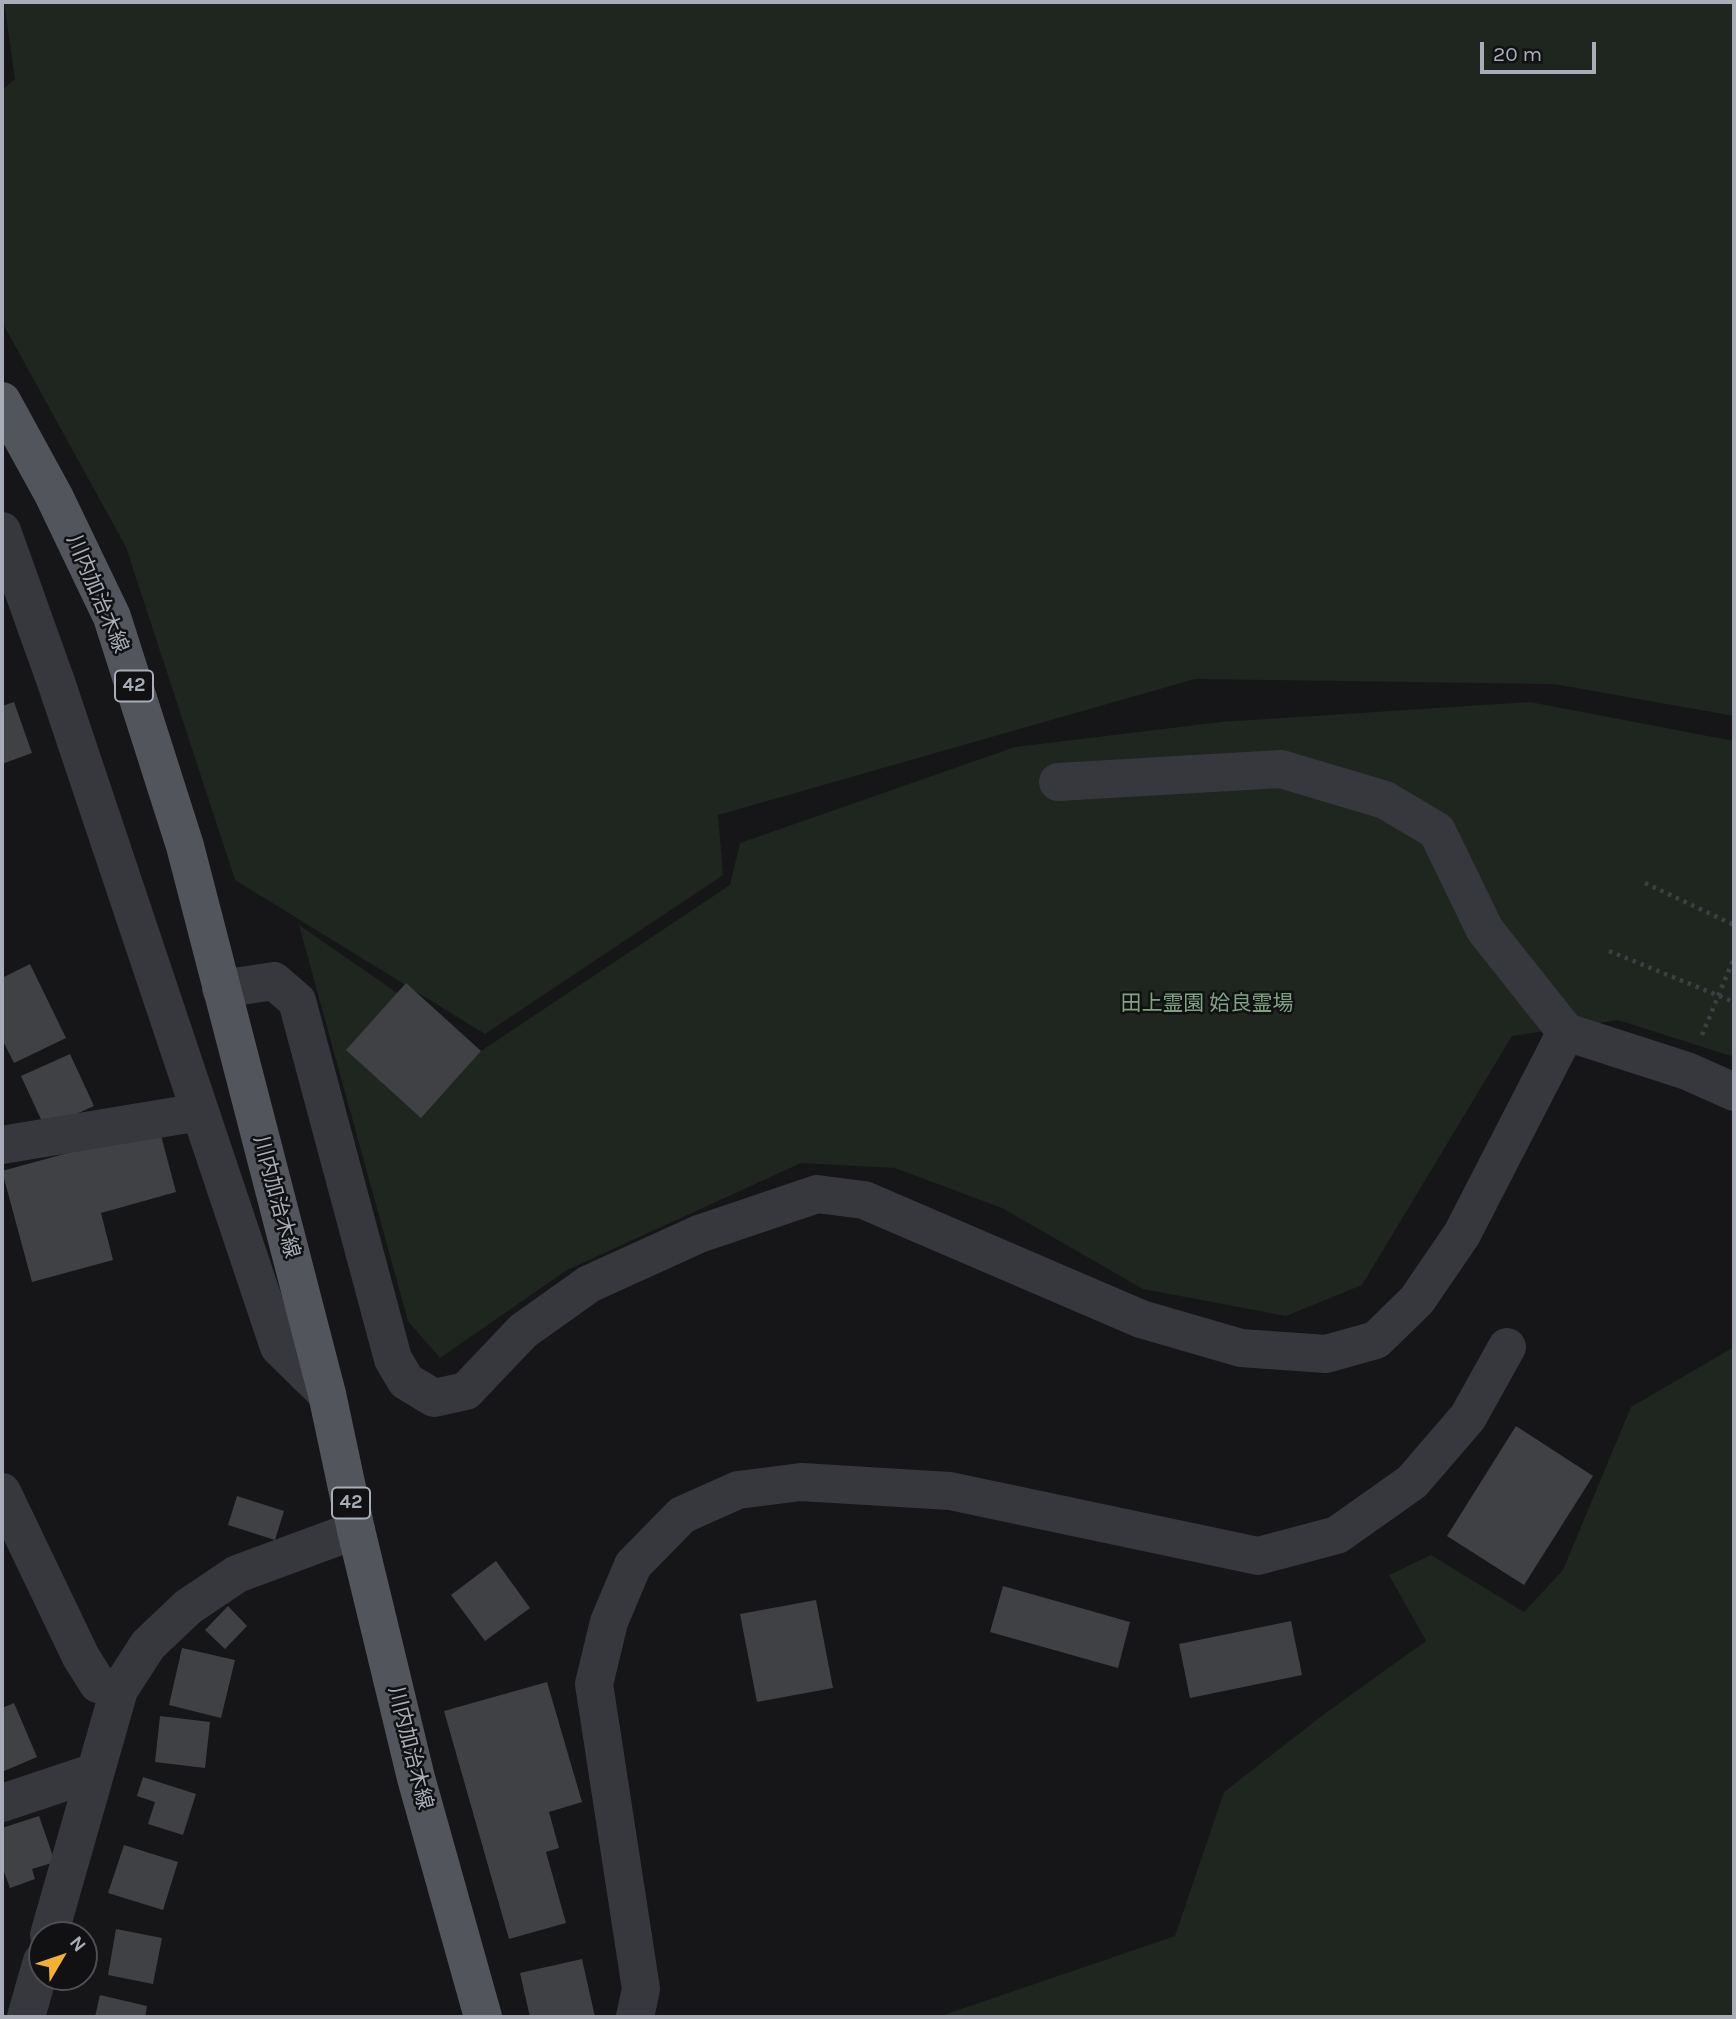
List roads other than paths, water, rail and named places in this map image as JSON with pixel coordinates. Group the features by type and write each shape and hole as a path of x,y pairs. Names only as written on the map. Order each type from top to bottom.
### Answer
{"main road":[{"name":"川内加治木線","path":"2,401 54,496 112,617 185,846 327,1394 356,1530 416,1778 483,2017"}],"street":[{"path":"2,531 56,682 279,1347 327,1394"},
{"path":"1058,782 1281,769 1385,800 1437,831 1485,930 1566,1032 1687,1071 1734,1091"},
{"path":"221,989 274,981 297,1001 393,1359 407,1381 434,1398 466,1391 523,1331 589,1284 699,1234 817,1194 864,1200 1141,1320 1241,1348 1326,1354 1376,1340 1417,1300 1462,1234 1566,1032"},
{"path":"2,1145 200,1112"},
{"path":"635,2017 641,1989 594,1684 609,1622 634,1565 682,1515 738,1490 801,1482 950,1491 1258,1556 1337,1535 1412,1482 1468,1417 1507,1347"},
{"path":"2,1492 81,1657 98,1684 119,1690"},
{"path":"53,1921 119,1690 148,1645 188,1607 237,1574 356,1530"},
{"path":"2,1803 94,1772"},
{"path":"26,2017 33,1991"}],"park label":[{"name":"田上霊園 姶良霊場","path":"1207,1004"}]}
